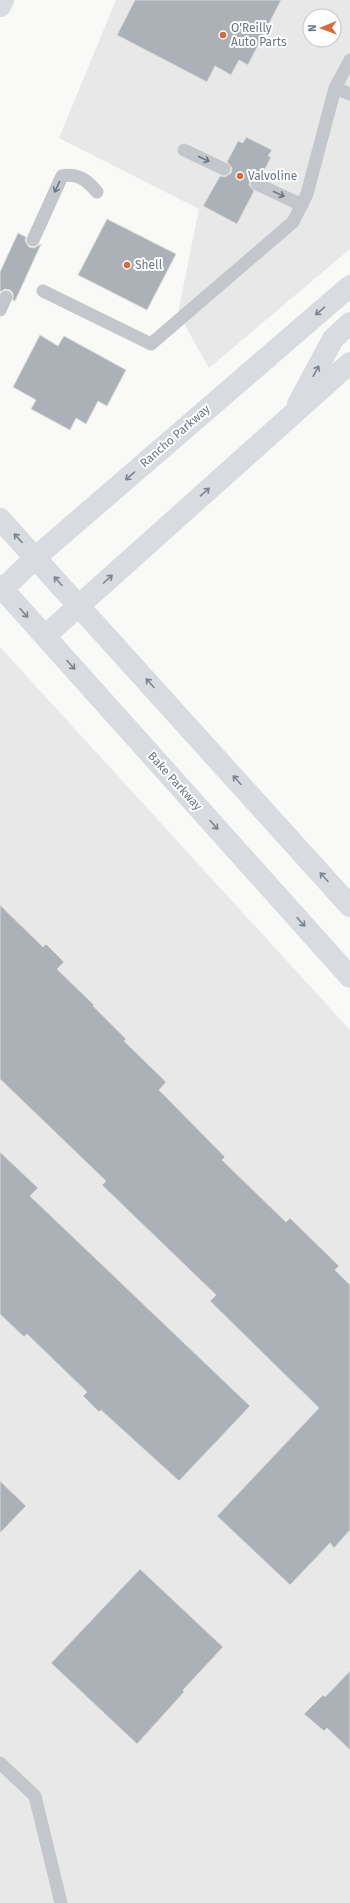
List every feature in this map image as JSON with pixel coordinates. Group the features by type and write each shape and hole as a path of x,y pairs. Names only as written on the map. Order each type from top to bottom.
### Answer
{"main road":[{"path":"0,6 3,0"},
{"name":"Rancho Parkway","path":"2,588 350,286"},
{"path":"290,417 333,339 350,323"},
{"path":"46,636 350,363"},
{"path":"0,519 36,557 350,906"},
{"name":"Bake Parkway","path":"2,588 350,977"}],"lane":[{"path":"43,291 152,344 293,222 307,194 335,88 350,60"},
{"path":"335,88 350,94"},
{"path":"184,150 224,169"},
{"path":"33,240 62,176 71,174 80,177 90,183 97,192"},
{"path":"257,184 302,205"},
{"path":"0,310 6,297"},
{"path":"0,1763 34,1796 61,1903"}],"shaded area":[{"path":"116,0 350,0 350,249 209,368 178,313 199,209 59,138"},
{"path":"0,647 350,1030 350,1903 0,1903"}],"building":[{"path":"135,0 281,0 248,65 239,60 231,75 215,66 207,82 117,35"},
{"name":"Valvoline","path":"246,137 272,150 268,156 271,157 261,177 256,176 250,180 249,185 254,191 237,224 203,206 220,176 225,177 231,173 232,168 227,162 238,141 243,143"},
{"name":"Shell","path":"107,219 176,254 147,310 78,275"},
{"path":"18,233 26,237 25,241 29,247 34,248 41,244 15,301 13,300 13,293 10,290 5,289 0,292 0,272"},
{"path":"40,335 58,346 64,336 126,370 107,406 98,401 86,424 76,418 70,430 31,409 36,400 13,387"},
{"path":"0,905 43,947 46,944 64,962 57,969 126,1039 124,1041 166,1082 159,1090 225,1157 222,1160 286,1222 290,1218 339,1266 335,1270 350,1285 350,1530 334,1548 330,1543 290,1585 217,1516 319,1408 210,1301 216,1295 102,1185 106,1181 0,1079"},
{"path":"0,1152 38,1188 30,1196 250,1406 179,1481 101,1410 99,1412 83,1396 87,1392 27,1334 24,1337 0,1314"},
{"path":"0,1481 26,1506 0,1533"},
{"path":"140,1569 223,1647 183,1690 184,1692 137,1744 51,1663"},
{"path":"350,1671 350,1750 327,1728 324,1731 304,1714 323,1695 325,1697"}],"place":[{"name":"O'Reilly Auto Parts","path":"223,35"},
{"name":"Valvoline","path":"240,176"},
{"name":"Shell","path":"127,265"}]}
